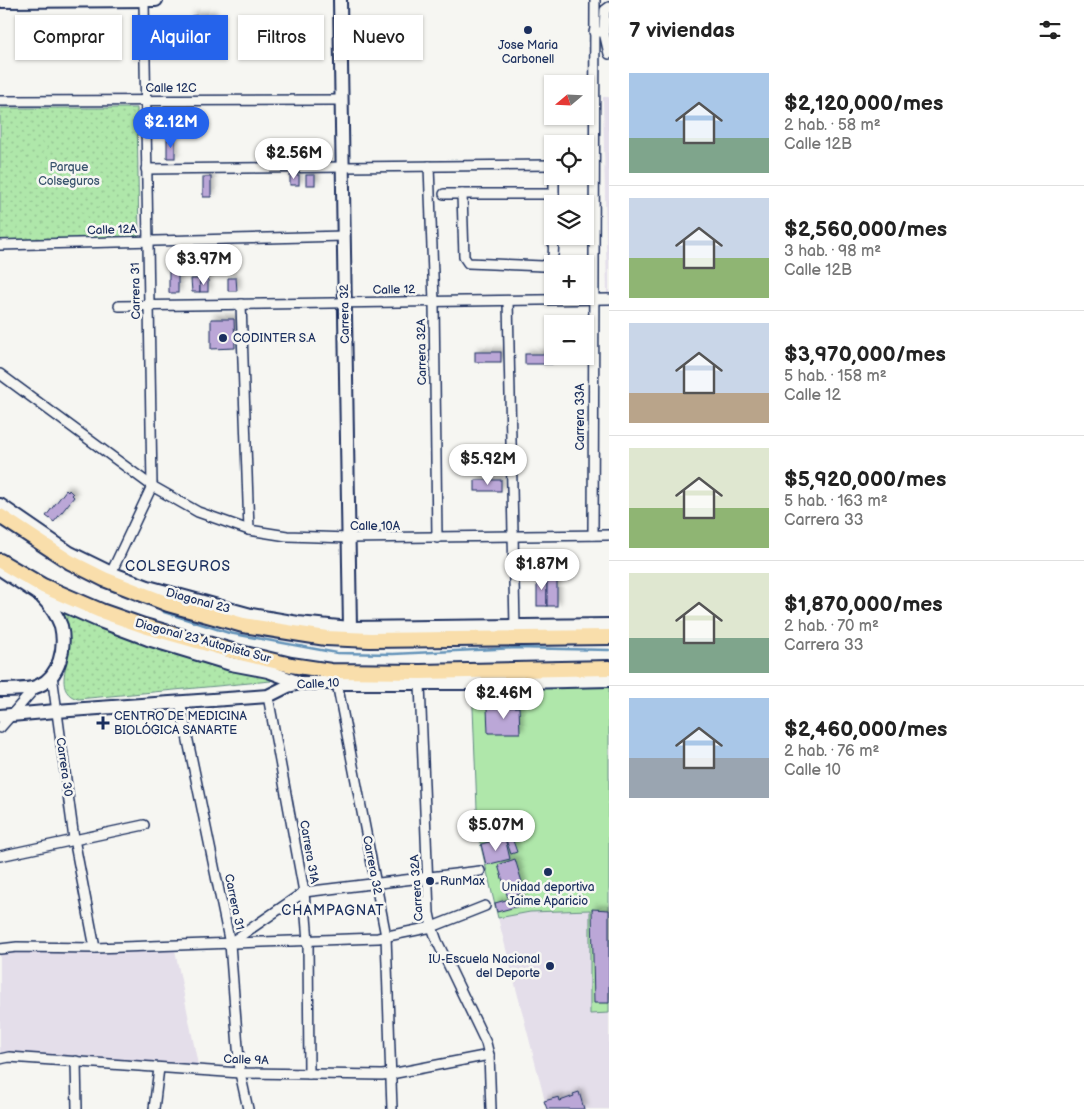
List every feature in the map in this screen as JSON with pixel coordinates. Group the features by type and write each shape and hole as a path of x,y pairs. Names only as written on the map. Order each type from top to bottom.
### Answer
{"main road":[{"name":"Diagonal 23 Autopista Sur","path":"0,516 70,562 104,579 168,604 243,625 326,638 416,634"},
{"name":"Diagonal 23 Autopista Sur","path":"0,560 43,586 143,631 291,664 330,670 420,678"},
{"path":"416,634 609,637"},
{"name":"Calle 10","path":"420,678 475,672 609,668"},
{"path":"475,672 487,683 497,671"}],"street":[{"path":"0,1 156,0"},
{"name":"Carrera 32","path":"340,0 350,628"},
{"name":"Carrera 33A","path":"592,135 599,32 595,0"},
{"name":"Carrera 31","path":"112,573 152,486 144,1"},
{"path":"609,7 605,10 599,32 609,54"},
{"name":"Calle 12C","path":"0,101 342,100"},
{"path":"146,168 544,165"},
{"name":"Carrera 32A","path":"429,166 434,302 437,538"},
{"path":"444,194 554,194 554,185"},
{"name":"Carrera 33A","path":"590,185 592,255"},
{"path":"462,194 464,257 468,263 543,266 549,264 553,258 554,245"},
{"name":"Calle 12A","path":"0,245 344,236"},
{"name":"Calle 12","path":"594,299 609,299"},
{"path":"508,300 515,627"},
{"name":"Calle 12","path":"119,306 544,300"},
{"path":"241,304 248,530"},
{"name":"Carrera 33A","path":"592,535 593,305"},
{"name":"Calle 10A","path":"0,374 152,486 198,512 248,530 287,536 349,538 609,535"},
{"name":"Diagonal 23","path":"0,505 70,553 112,573 148,587 251,614 298,623 416,634"},
{"path":"0,569 38,594 96,620 143,631 231,664 268,671 300,683"},
{"name":"Carrera 30","path":"38,594 49,604 57,616 62,636 61,657 52,675 74,839 95,948"},
{"path":"416,634 515,627 609,626"},
{"path":"0,728 5,716 52,675"},
{"name":"Carrera 32A","path":"420,678 427,876 432,927 486,1043 489,1055 491,1109"},
{"name":"Calle 10","path":"5,716 268,696 288,686 300,683 337,683 420,678 487,683 609,680"},
{"name":"Carrera 32","path":"337,683 386,936 392,1109"},
{"path":"0,690 35,688"},
{"name":"Carrera 31A","path":"268,696 304,892 308,941 309,1074"},
{"name":"Carrera 31","path":"180,702 230,944 240,1073 248,1109"},
{"path":"0,856 144,825"},
{"path":"230,944 304,892 480,871"},
{"path":"0,949 17,947 95,948 230,944 386,936 432,927 485,906"},
{"name":"Calle 9A","path":"0,1059 9,1057 240,1073 391,1074 489,1055"},
{"path":"76,1061 77,1109"},
{"path":"154,1109 159,1068"}],"shaded area":[{"path":"603,97 609,97 609,293 607,293"},
{"name":"IU-Escuela Nacional del Deporte","path":"590,910 590,1013 609,1013 609,1109 547,1109 498,918 530,912"},
{"path":"174,945 199,1070 0,1059 0,949"}],"green space":[{"name":"Parque Colseguros","path":"0,108 137,108 139,240 0,241"},
{"path":"60,609 272,678 271,681 78,699 71,696 64,686 68,636"},
{"name":"Unidad deportiva Jaime Aparicio","path":"609,680 609,1013 590,1014 590,910 530,912 498,918 478,834 472,683"}],"building":[{"path":"167,140 175,140 175,158 167,158"},
{"path":"290,175 299,175 299,185 290,185"},
{"path":"306,175 315,175 315,185 306,185"},
{"path":"203,177 211,177 211,197 203,197"},
{"path":"169,270 178,270 178,293 169,293"},
{"path":"228,278 236,278 237,291 228,291"},
{"path":"191,279 200,279 200,292 192,292"},
{"path":"200,279 208,279 208,292 200,292"},
{"name":"CODINTER S.A","path":"211,319 234,319 235,348 211,349"},
{"path":"475,352 501,352 501,362 475,362"},
{"path":"525,354 544,354 544,364 525,364"},
{"path":"475,480 501,480 501,491 475,491"},
{"path":"66,490 68,492 69,490 74,497 54,522 46,516"},
{"path":"537,576 547,576 547,606 537,606"},
{"path":"547,576 557,576 557,606 547,606"},
{"path":"519,707 520,733 488,733 487,708"},
{"path":"505,838 510,859 486,865 481,844"},
{"path":"512,838 517,852 511,854 506,840"},
{"path":"515,859 525,892 508,898 498,865"},
{"path":"521,896 523,905 497,912 495,903"},
{"path":"592,909 609,910 609,1003 594,1003"},
{"path":"579,1092 584,1109 547,1109 544,1101 559,1097 560,1101"}],"waterway":[{"path":"164,612 229,633 337,653 393,654 517,648 609,650"}],"place":[{"name":"Jose Maria Carbonell","path":"528,30"},
{"name":"CODINTER S.A","path":"223,338"},
{"name":"CENTRO DE MEDICINA BIOLÓGICA SANARTE","path":"103,723"},
{"name":"Unidad deportiva Jaime Aparicio","path":"548,872"},
{"name":"RunMax","path":"430,881"},
{"name":"IU-Escuela Nacional del Deporte","path":"550,966"}],"district":[{"name":"COLSEGUROS","path":"178,566"},
{"name":"CHAMPAGNAT","path":"333,910"}]}
